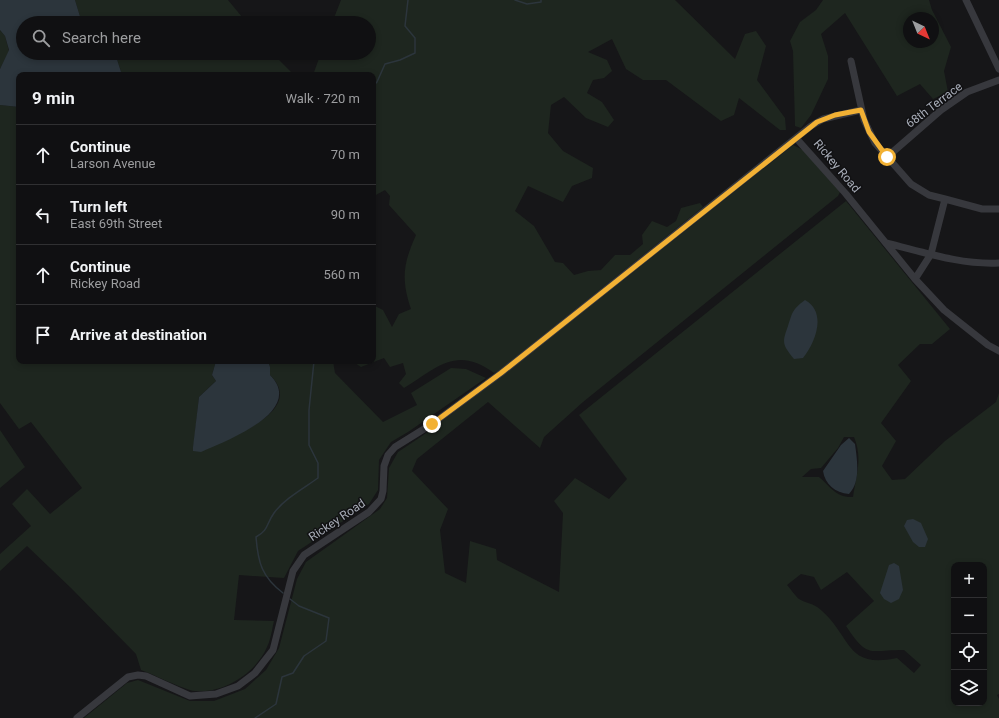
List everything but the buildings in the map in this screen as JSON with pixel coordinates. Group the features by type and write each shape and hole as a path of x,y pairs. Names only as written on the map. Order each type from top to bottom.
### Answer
{"street":[{"path":"966,0 986,38 999,69"},
{"path":"851,61 861,110 869,132 887,157 911,184 919,190 945,199 982,209 999,209"},
{"name":"68th Terrace","path":"887,157 941,110 967,92 999,80"},
{"path":"796,138 823,119 861,110"},
{"name":"Rickey Road","path":"77,718 128,677 138,675 146,676 190,696 205,696 238,686 255,673 272,650 293,572 298,562 304,555 369,512 377,505 383,491 385,462 395,447 432,424 501,373 796,138 813,156 915,279 953,318 988,346 999,351"},
{"path":"915,279 931,254 945,199"},
{"path":"886,243 967,262 983,264 999,263"}],"shaded area":[{"path":"0,0 75,0 80,16 16,16 16,60 117,60 121,72 16,72 16,107 0,105 0,69 9,50 5,36 0,30"},
{"path":"75,0 228,0 241,16 80,16"},
{"path":"341,0 675,0 735,59 745,34 756,31 766,46 757,80 785,118 786,130 780,130 739,98 734,115 721,121 666,80 643,80 626,69 612,39 588,52 607,60 612,71 604,78 593,80 587,93 602,102 614,120 608,127 586,118 564,97 551,105 548,133 563,151 593,168 592,178 572,186 563,202 528,186 515,211 534,226 555,262 563,263 574,275 588,271 601,270 615,255 630,255 643,244 642,235 652,221 667,227 676,221 681,208 700,203 703,207 497,372 494,373 481,365 469,361 458,360 447,362 437,367 404,388 399,383 406,374 403,363 390,367 384,358 376,361 376,306 383,310 392,327 399,314 411,309 406,289 405,272 408,255 416,235 389,205 390,196 385,190 376,195 376,72 314,72 318,60 376,60 376,16 335,16"},
{"path":"823,0 929,0 933,12 903,12 903,48 939,48 939,24 951,47 944,71 948,92 933,99 920,84 897,96 845,13 821,34 828,56 828,79 811,115 801,128 795,126 793,51 790,41 800,22 816,10"},
{"path":"0,30 5,36 9,51 0,69"},
{"path":"117,60 279,60 291,72 121,72"},
{"path":"0,105 16,107 16,364 215,364 212,375 216,381 199,397 193,451 239,433 256,424 270,414 278,402 279,389 270,375 269,364 334,364 335,373 383,422 417,405 411,393 451,368 466,369 486,378 408,432 391,442 379,460 378,490 369,504 298,551 284,578 239,575 234,620 274,621 270,641 262,656 247,673 227,685 206,691 190,690 141,670 136,654 27,546 0,571 0,554 31,526 12,504 27,489 50,514 82,488 31,422 19,429 0,403"},
{"path":"793,145 803,150 840,192 838,196 583,402 544,437 540,448 488,402 417,459 412,471 448,509 440,530 445,573 466,583 470,541 496,549 497,560 559,592 563,513 554,501 575,478 609,499 627,479 579,415 846,201 950,329 932,344 920,344 898,365 911,381 881,423 896,441 882,466 892,480 905,479 945,441 996,402 999,393 999,694 997,695 999,699 999,718 84,718 127,683 138,680 190,701 214,701 245,689 266,670 279,648 297,579 306,562 380,509 387,498 389,468 398,452 422,436 514,367","holes":["844,437 854,437 858,452 858,467 853,497 842,496 830,488 819,477 802,477 811,469 821,468 838,448","847,572 874,601 846,626 853,637 859,644 870,650 904,650 921,665 914,673 897,658 880,660 868,659 858,655 851,648 831,620 821,610 799,599 787,585 801,574 814,577 821,590"]},
{"path":"805,300 812,305 816,312 817,328 812,344 803,358 794,359 787,350 784,340 794,311"},
{"path":"215,364 269,364 270,375 278,388 278,401 271,412 258,423 243,432 201,452 193,451 199,397 216,381 212,375"},
{"path":"356,364 369,364 361,367"},
{"path":"0,430 25,467 0,488"},
{"path":"849,438 855,444 857,456 857,477 853,489 849,494 839,492 828,484 823,471 841,445"},
{"path":"913,519 921,523 928,539 925,547 919,547 913,542 904,526 907,520"},
{"path":"894,563 899,566 903,590 899,599 891,603 884,599 880,593 889,565"}],"waterway":[{"path":"376,83 385,64 400,60 415,53 415,38 405,26 408,0"},
{"path":"515,0 527,4 541,2 541,0"},
{"path":"283,593 270,581 262,569 256,537 263,532 271,517 283,503 318,478 318,463 309,445 309,410 314,364"},
{"path":"255,718 276,704 282,677 293,673 304,656 326,641 329,618 299,606 290,599"}],"route":[{"path":"432,424 501,373 817,122 835,115 861,110 869,132 881,151 887,157"}]}
